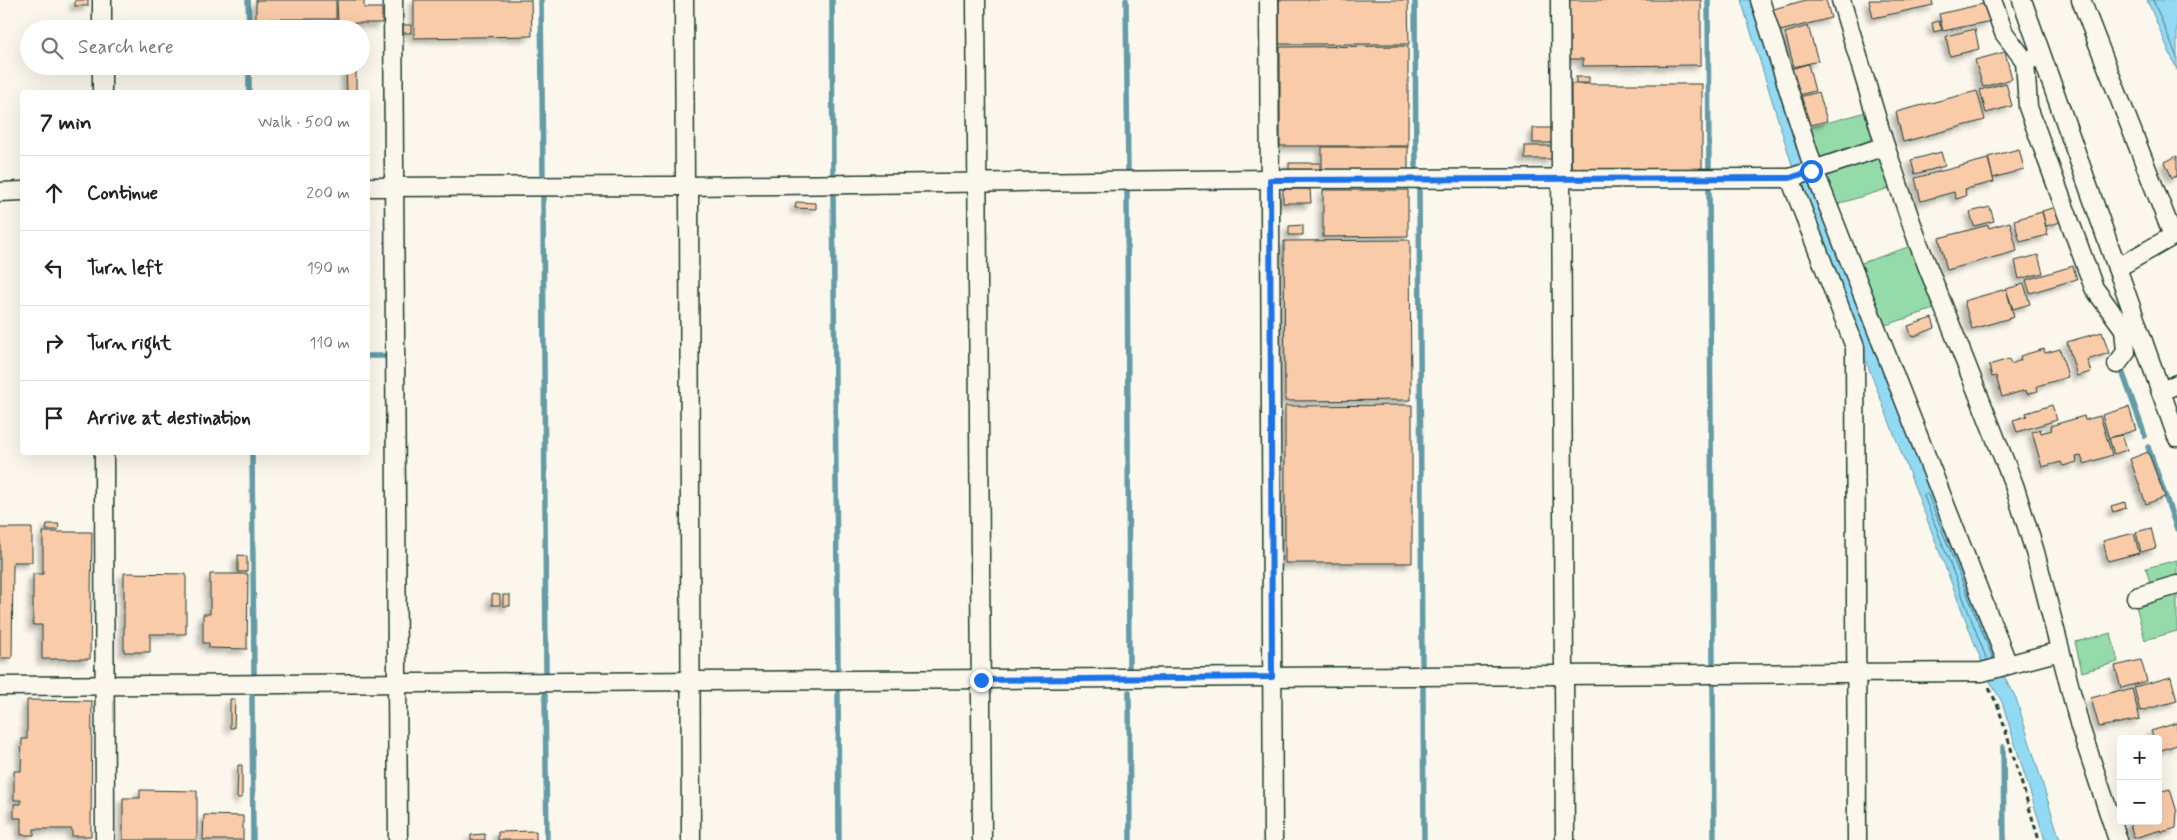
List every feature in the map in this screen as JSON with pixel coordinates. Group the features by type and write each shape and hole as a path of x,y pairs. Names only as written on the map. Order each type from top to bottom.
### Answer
{"street":[{"path":"102,0 102,20"},
{"path":"393,0 398,840"},
{"path":"684,0 691,840"},
{"path":"976,0 982,840"},
{"path":"1269,0 1273,840"},
{"path":"1560,0 1566,840"},
{"path":"1760,0 1812,171 2006,666"},
{"path":"1841,0 1885,146 1919,245 2014,485 2035,552 2080,726 2118,840"},
{"path":"1992,0 2004,33 2025,61 2028,107 2094,288 2131,327"},
{"path":"2022,0 2117,268 2131,327 2161,392 2177,437"},
{"path":"2081,0 2173,236 2117,268"},
{"path":"2025,61 2042,56"},
{"path":"102,75 102,90"},
{"path":"370,187 1790,178 1885,146"},
{"path":"1790,178 1855,347 1857,840"},
{"path":"0,192 20,191"},
{"path":"2117,364 2126,352 2131,327"},
{"path":"2161,392 2177,384"},
{"path":"104,455 106,840"},
{"path":"2136,597 2177,586"},
{"path":"0,686 1981,672 2060,651"}],"path":[{"path":"1981,672 1998,706 2039,840"}],"green space":[{"path":"1866,112 1875,140 1870,146 1814,163 1805,129"},
{"path":"1874,155 1881,157 1890,188 1831,206 1819,174"},
{"path":"1911,246 1934,309 1880,327 1856,265"},
{"path":"2177,560 2177,580 2151,587 2146,568"},
{"path":"2177,591 2177,631 2145,640 2135,602"},
{"path":"2111,633 2118,662 2082,672 2075,642"}],"water":[{"path":"1741,0 1753,0 2004,676 2016,698 2060,840 2045,840 2002,702 1988,678 1798,184"},
{"path":"2147,0 2177,0 2177,70"}],"building":[{"path":"75,0 88,0 88,6 75,6"},
{"path":"256,0 336,0 336,19 256,19"},
{"path":"337,0 364,0 364,8 382,8 382,23 370,23 370,20 338,20"},
{"path":"414,0 531,0 532,36 414,38"},
{"path":"1279,0 1408,0 1409,44 1279,44"},
{"path":"1569,0 1701,0 1701,65 1583,66 1583,59 1569,59"},
{"path":"1806,0 1826,0 1831,18 1776,32 1770,10"},
{"path":"1869,0 1932,0 1933,5 1873,18"},
{"path":"1987,3 1991,21 1943,31 1939,14"},
{"path":"1939,21 1942,30 1934,32 1932,23"},
{"path":"403,25 411,25 411,33 403,33"},
{"path":"1808,26 1818,61 1794,67 1785,33"},
{"path":"1975,29 1979,49 1950,56 1946,36"},
{"path":"1408,46 1408,146 1280,146 1280,47"},
{"path":"2005,52 2012,79 1983,87 1975,60"},
{"path":"1808,64 1815,91 1794,96 1787,70"},
{"path":"346,75 356,75 356,90 347,90"},
{"path":"1576,77 1589,77 1589,83 1576,83"},
{"path":"2006,83 2012,106 1986,113 1980,90"},
{"path":"1571,84 1702,84 1702,171 1571,171"},
{"path":"1977,91 1985,120 1903,142 1896,112"},
{"path":"1819,92 1827,121 1803,127 1795,98"},
{"path":"1533,128 1552,128 1552,143 1533,143"},
{"path":"1525,146 1552,146 1552,159 1525,159"},
{"path":"1322,147 1408,147 1408,172 1322,172"},
{"path":"2019,149 2024,169 1993,178 1988,157"},
{"path":"1941,152 1945,166 1915,174 1911,160"},
{"path":"2177,156 2177,176 2172,178 2165,162"},
{"path":"1988,159 1994,182 1965,189 1966,196 1956,199 1954,192 1921,201 1915,178"},
{"path":"1289,163 1320,163 1320,172 1289,172"},
{"path":"1283,189 1310,189 1311,203 1283,203"},
{"path":"1323,190 1408,190 1408,236 1323,237"},
{"path":"796,202 816,203 816,209 795,208"},
{"path":"1990,207 1994,221 1974,226 1970,212"},
{"path":"2057,207 2061,222 2046,226 2042,211"},
{"path":"2042,212 2048,235 2020,242 2014,220"},
{"path":"2010,222 2017,251 1947,270 1939,238 1988,225 1989,228"},
{"path":"1303,225 1303,235 1289,235 1289,226"},
{"path":"1410,240 1411,400 1285,401 1284,241"},
{"path":"2038,255 2043,273 2019,279 2015,261"},
{"path":"2073,266 2077,279 2030,293 2026,280"},
{"path":"2024,284 2030,304 2013,309 2006,289"},
{"path":"2006,289 2014,317 1972,329 1964,301"},
{"path":"1932,318 1935,328 1912,337 1908,326"},
{"path":"2102,332 2109,353 2087,360 2091,372 2077,376 2067,342"},
{"path":"2044,349 2045,353 2060,349 2068,377 2037,386 2038,391 2027,394 2026,390 2002,397 1996,376 1992,377 1989,365 2009,359 2011,364 2021,360 2020,356"},
{"path":"1412,405 1412,563 1285,563 1285,406"},
{"path":"2052,405 2057,420 2017,432 2013,420 2027,416 2026,413"},
{"path":"2129,407 2136,430 2109,438 2102,415"},
{"path":"2084,416 2085,420 2100,416 2112,455 2084,464 2081,456 2076,457 2077,462 2063,466 2061,462 2042,467 2032,432 2040,429 2041,433 2052,430 2050,426"},
{"path":"2122,435 2127,450 2114,454 2109,438"},
{"path":"2148,452 2165,497 2146,504 2130,459"},
{"path":"2125,502 2126,508 2113,512 2111,506"},
{"path":"47,524 59,524 58,530 46,530"},
{"path":"0,528 32,528 32,562 13,562 12,658 0,658"},
{"path":"2151,528 2156,548 2141,552 2136,532"},
{"path":"43,532 92,532 90,659 42,659 42,625 33,625 33,574 43,574"},
{"path":"2134,533 2139,553 2108,561 2103,541"},
{"path":"238,555 247,556 247,572 238,572"},
{"path":"124,573 186,574 186,634 150,634 150,652 124,652"},
{"path":"210,574 248,574 247,649 209,648 209,643 203,643 203,614 210,614"},
{"path":"492,594 500,595 500,605 492,605"},
{"path":"503,595 510,595 510,606 503,606"},
{"path":"2141,660 2147,681 2121,688 2115,666"},
{"path":"2171,677 2177,701 2140,711 2134,687"},
{"path":"2132,689 2140,719 2099,727 2091,698"},
{"path":"230,699 235,699 234,728 230,728"},
{"path":"27,700 92,701 91,836 72,836 72,829 34,829 34,835 21,835 21,818 14,818 14,804 21,804 21,800 14,800 14,771 21,771 22,739 27,739"},
{"path":"2177,723 2177,745 2162,750 2162,735 2152,735 2151,731"},
{"path":"238,765 242,765 242,798 237,798"},
{"path":"2170,789 2177,812 2176,828 2162,832 2161,830 2134,838 2130,825 2162,825 2162,791"},
{"path":"140,790 197,791 197,840 123,840 123,798 140,798"},
{"path":"204,815 243,816 243,840 203,840"},
{"path":"536,831 536,840 498,840 498,832"},
{"path":"485,834 485,840 471,840 471,835"}],"waterway":[{"path":"248,0 249,20"},
{"path":"541,0 543,177"},
{"path":"832,0 833,178"},
{"path":"1126,0 1128,172"},
{"path":"1415,0 1416,174"},
{"path":"1708,0 1709,170"},
{"path":"249,75 249,90"},
{"path":"1419,188 1422,664"},
{"path":"1709,188 1713,662"},
{"path":"1127,191 1129,667"},
{"path":"833,192 838,668"},
{"path":"543,198 546,673"},
{"path":"370,356 389,356"},
{"path":"2122,371 2145,436"},
{"path":"2148,447 2177,529"},
{"path":"252,455 254,673"},
{"path":"1713,686 1714,840"},
{"path":"1423,688 1424,840"},
{"path":"838,692 839,840"},
{"path":"1129,692 1130,840"},
{"path":"545,695 547,840"},
{"path":"252,697 253,840"},
{"path":"2003,747 2004,840"}],"route":[{"path":"981,680 1272,677 1270,180 1790,178 1811,171"}]}
